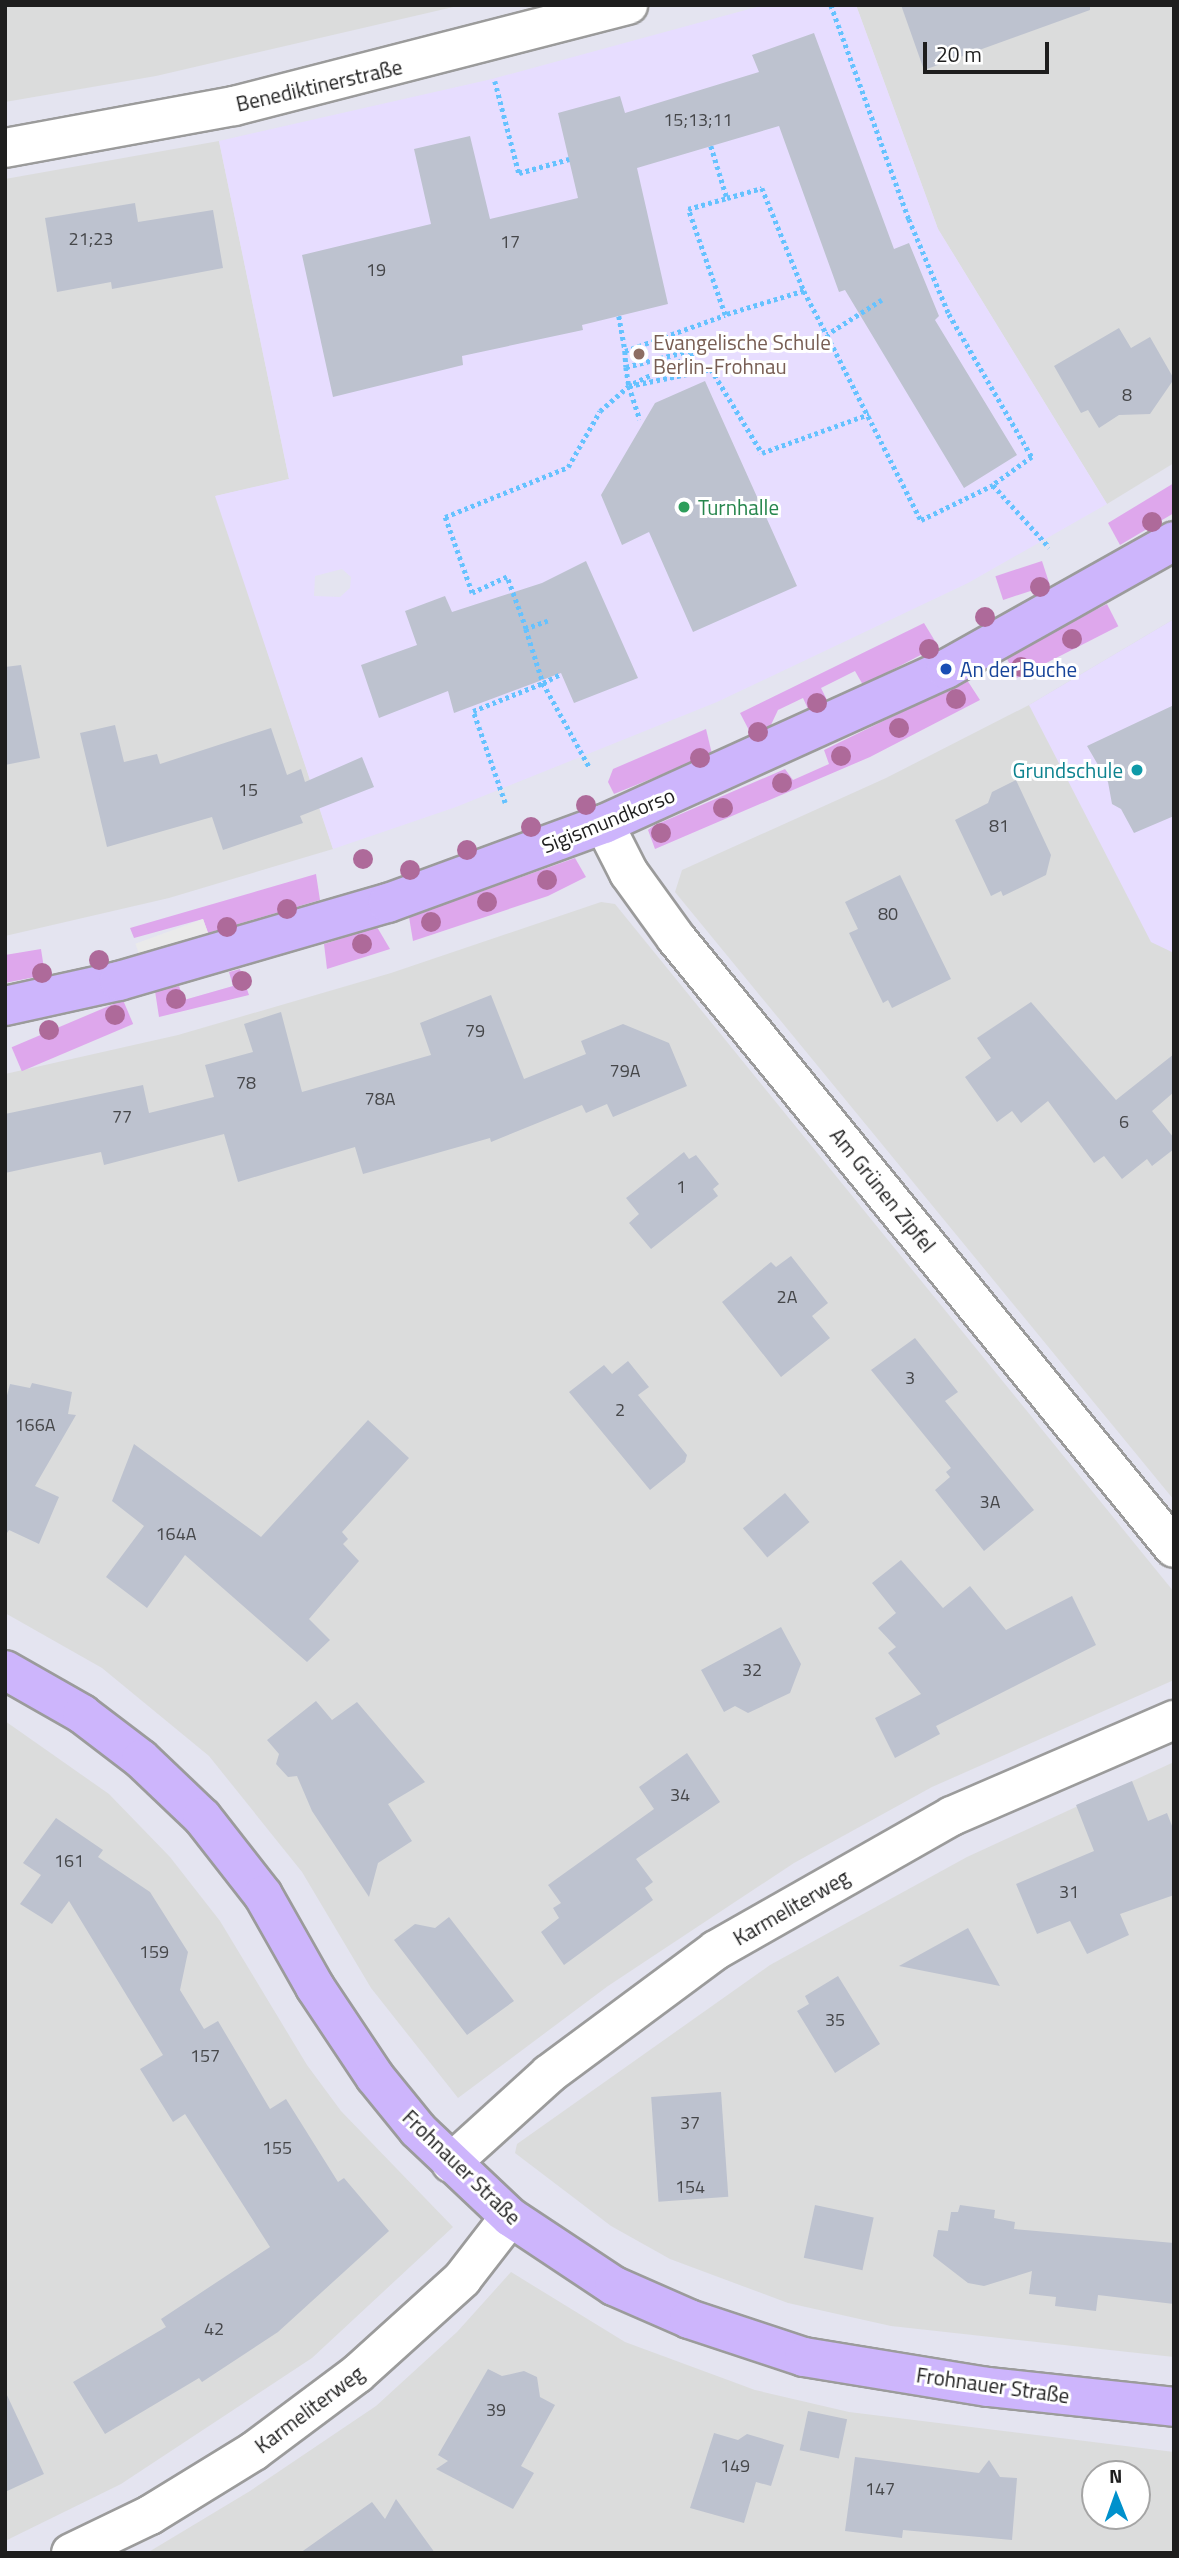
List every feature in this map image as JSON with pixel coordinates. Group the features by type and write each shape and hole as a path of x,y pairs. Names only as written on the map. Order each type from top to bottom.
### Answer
{"street":[{"name":"Benediktinerstraße","path":"5,148 234,106 628,5"},
{"name":"Sigismundkorso","path":"5,1006 119,981 388,903 604,824 946,669 1174,541"},
{"name":"Am Grünen Zipfel","path":"604,824 629,873 676,938 1174,1548"},
{"name":"Frohnauer Straße","path":"5,1670 82,1714 141,1759 202,1817 263,1895 315,1987 375,2077 451,2163 510,2217 614,2286 689,2319 804,2357 988,2387 1174,2407"},
{"name":"Karmeliterweg","path":"451,2163 549,2074 716,1950 952,1815 1174,1720"},
{"name":"Karmeliterweg","path":"71,2553 150,2515 254,2451 357,2374 462,2279 510,2217"}],"path":[{"path":"725,315 688,209 762,188 804,291 921,520 993,485 1032,457 949,314 909,219 831,5"},
{"path":"492,70 519,173 569,159"},
{"path":"711,146 727,198"},
{"path":"625,351 725,315 804,291"},
{"path":"827,334 883,300"},
{"path":"619,316 629,386 640,419"},
{"path":"590,768 543,683 507,577 472,593 445,517 568,467 600,411 629,386 719,344 626,367"},
{"path":"629,386 711,369 762,453 869,414"},
{"path":"993,485 1049,547"},
{"path":"526,629 548,621"},
{"path":"505,803 473,711 561,674"}],"shaded area":[{"path":"5,5 462,5 156,76 5,102"},
{"name":"Evangelische Schule Berlin-Frohnau","path":"764,5 856,5 938,229 1107,504 968,583 717,702 456,807 333,849 215,496 289,479 219,141 492,79","holes":["342,569 351,577 350,588 340,597 314,596 315,576"]},
{"path":"856,5 1174,5 1174,463 1107,504 938,229"},
{"path":"219,141 289,479 216,496 333,849 169,898 5,936 5,179"},
{"path":"1174,483 1174,513 1120,545 1108,523"},
{"path":"1042,561 1050,585 1003,600 995,576"},
{"path":"1107,604 1118,626 1017,678 1005,656"},
{"path":"1174,619 1174,1500 675,892 682,870 886,778 1029,705"},
{"path":"1174,619 1174,953 1151,942 1029,705"},
{"path":"924,623 938,646 863,685 855,671 821,688 828,702 809,711 803,698 778,710 770,727 752,736 740,713"},
{"path":"967,680 980,700 870,757 655,849 648,830 653,826 785,769 793,780 829,764 824,750"},
{"path":"706,729 712,754 614,794 608,782 613,769"},
{"path":"575,858 586,877 548,896 413,941 409,917"},
{"path":"316,874 320,900 208,933 203,919 134,938 130,928"},
{"path":"601,902 615,904 1174,1592 1174,1680 932,1787 794,1863 608,1986 458,2098 371,1988 302,1872 209,1756 102,1668 5,1613 5,1074 178,1035 391,973"},
{"path":"203,919 208,933 140,958 135,944"},
{"path":"377,927 390,949 327,969 324,944"},
{"path":"41,949 45,975 5,983 5,955"},
{"path":"240,969 249,995 159,1017 155,991 179,986 184,1000 233,986 229,972"},
{"path":"123,1000 133,1024 22,1071 12,1047"},
{"path":"5,1721 109,1794 170,1857 220,1921 307,2065 341,2111 453,2227 312,2358 121,2484 5,2541"},
{"path":"1174,1762 1174,2357 891,2326 788,2303 670,2259 611,2226 515,2153 517,2144 770,1965 967,1857"},
{"path":"511,2272 625,2342 755,2390 849,2412 1174,2452 1174,2553 147,2553 250,2491 376,2406 457,2332"}],"building":[{"path":"901,5 1090,5 1090,10 924,70"},
{"path":"814,33 894,249 909,243 939,316 935,320 1017,455 964,488 845,290 839,292 779,126 637,168 668,304 582,325 583,330 462,356 463,365 333,397 302,255 431,224 414,149 470,136 490,219 578,198 558,113 620,96 625,113 759,72 752,55"},
{"path":"135,203 138,222 213,210 223,268 112,289 111,282 57,292 45,218"},
{"path":"1119,328 1131,348 1150,337 1174,379 1150,414 1119,415 1099,428 1088,410 1081,413 1054,366"},
{"name":"Turnhalle","path":"705,381 797,586 693,632 649,532 622,545 601,495 655,403"},
{"path":"586,561 638,678 574,703 561,673 454,713 448,691 379,718 361,665 417,645 405,611 445,596 452,612 542,583"},
{"path":"21,665 40,758 5,765 5,667"},
{"name":"Grundschule","path":"1174,705 1174,816 1134,833 1121,809 1112,804 1108,782 1087,746"},
{"path":"115,725 124,762 157,754 160,764 271,728 287,775 301,769 305,782 362,757 374,787 300,816 303,823 223,850 212,817 107,847 80,733"},
{"path":"1016,780 1051,855 1046,875 1003,896 1001,891 991,896 955,820 988,803 992,792"},
{"path":"900,875 951,979 892,1008 888,1000 883,1003 849,933 858,929 845,902"},
{"path":"491,995 524,1079 586,1054 581,1041 623,1024 669,1043 687,1086 613,1117 607,1104 586,1113 582,1105 491,1142 490,1138 363,1174 355,1147 238,1182 224,1134 104,1165 101,1152 5,1173 5,1114 143,1085 149,1113 214,1097 205,1065 253,1052 244,1024 281,1012 302,1092 431,1055 420,1023"},
{"path":"1031,1002 1116,1100 1174,1054 1174,1092 1152,1111 1174,1138 1174,1149 1152,1166 1147,1159 1122,1179 1104,1156 1094,1163 1048,1101 1021,1123 1012,1111 997,1122 965,1077 991,1058 977,1038"},
{"path":"684,1152 689,1159 696,1155 719,1184 713,1189 718,1196 651,1249 629,1223 639,1214 626,1198"},
{"path":"791,1256 828,1303 812,1316 830,1338 781,1377 722,1302 771,1262 776,1267"},
{"path":"915,1338 958,1392 945,1401 1034,1510 984,1551 935,1490 950,1477 946,1472 951,1468 871,1370"},
{"path":"628,1361 649,1387 638,1395 687,1455 685,1462 650,1490 569,1392 604,1365 612,1374"},
{"path":"32,1383 72,1392 68,1414 76,1415 35,1486 59,1497 39,1544 9,1530 5,1536 5,1403 10,1384 30,1388"},
{"path":"368,1420 409,1458 342,1532 348,1539 343,1544 359,1561 309,1619 330,1640 307,1662 185,1555 147,1608 106,1577 144,1526 112,1501 134,1444 261,1537"},
{"path":"785,1493 809,1522 767,1557 743,1528"},
{"path":"901,1560 943,1608 970,1586 1006,1630 1072,1596 1096,1645 936,1726 940,1734 895,1758 875,1718 921,1694 888,1653 896,1647 878,1628 896,1613 872,1583"},
{"path":"781,1627 801,1664 790,1693 748,1713 735,1706 724,1712 701,1670"},
{"path":"316,1701 332,1720 357,1702 425,1782 388,1804 412,1841 378,1863 369,1897 312,1811 297,1776 288,1777 276,1764 279,1754 267,1740"},
{"path":"687,1753 720,1802 636,1859 653,1882 645,1888 653,1900 564,1965 541,1932 559,1918 553,1908 561,1903 548,1885 654,1809 639,1787"},
{"path":"1132,1781 1148,1821 1167,1813 1174,1831 1174,1895 1120,1914 1129,1935 1087,1954 1070,1921 1037,1934 1016,1884 1094,1851 1076,1805"},
{"path":"56,1818 103,1850 98,1857 150,1892 188,1952 180,1990 204,2029 218,2021 270,2109 286,2099 338,2182 344,2178 389,2231 278,2332 202,2382 199,2378 105,2434 73,2382 166,2327 161,2319 270,2247 185,2114 173,2122 140,2069 163,2055 69,1901 52,1924 20,1904 41,1875 23,1863"},
{"path":"449,1917 514,2001 467,2035 394,1940 415,1924 435,1928"},
{"path":"968,1928 1000,1986 899,1966"},
{"path":"838,1976 880,2044 835,2073 797,2011 809,2004 805,1996"},
{"path":"721,2092 728,2197 658,2202 651,2097"},
{"path":"815,2205 874,2217 862,2270 804,2258"},
{"path":"960,2205 995,2210 994,2218 1015,2222 1014,2229 1174,2243 1174,2304 1098,2295 1096,2311 1055,2306 1056,2297 1029,2294 1032,2271 984,2286 968,2283 933,2256 938,2230 948,2231 951,2212 958,2212"},
{"path":"488,2369 502,2376 524,2371 537,2377 540,2397 555,2405 521,2466 534,2473 513,2509 436,2469 448,2461 438,2455"},
{"path":"5,2391 44,2474 5,2492"},
{"path":"808,2411 847,2419 839,2458 800,2450"},
{"path":"714,2433 738,2440 747,2434 784,2445 771,2486 756,2482 744,2523 690,2508"},
{"path":"855,2457 979,2473 989,2460 1000,2477 1017,2478 1012,2540 903,2530 902,2538 845,2531"},
{"path":"396,2499 435,2553 300,2553 372,2502 385,2519"}],"place":[{"name":"Evangelische Schule Berlin-Frohnau","path":"639,354"},
{"name":"Turnhalle","path":"684,507"},
{"name":"An der Buche","path":"946,669"},
{"name":"Grundschule","path":"1137,770"}]}
